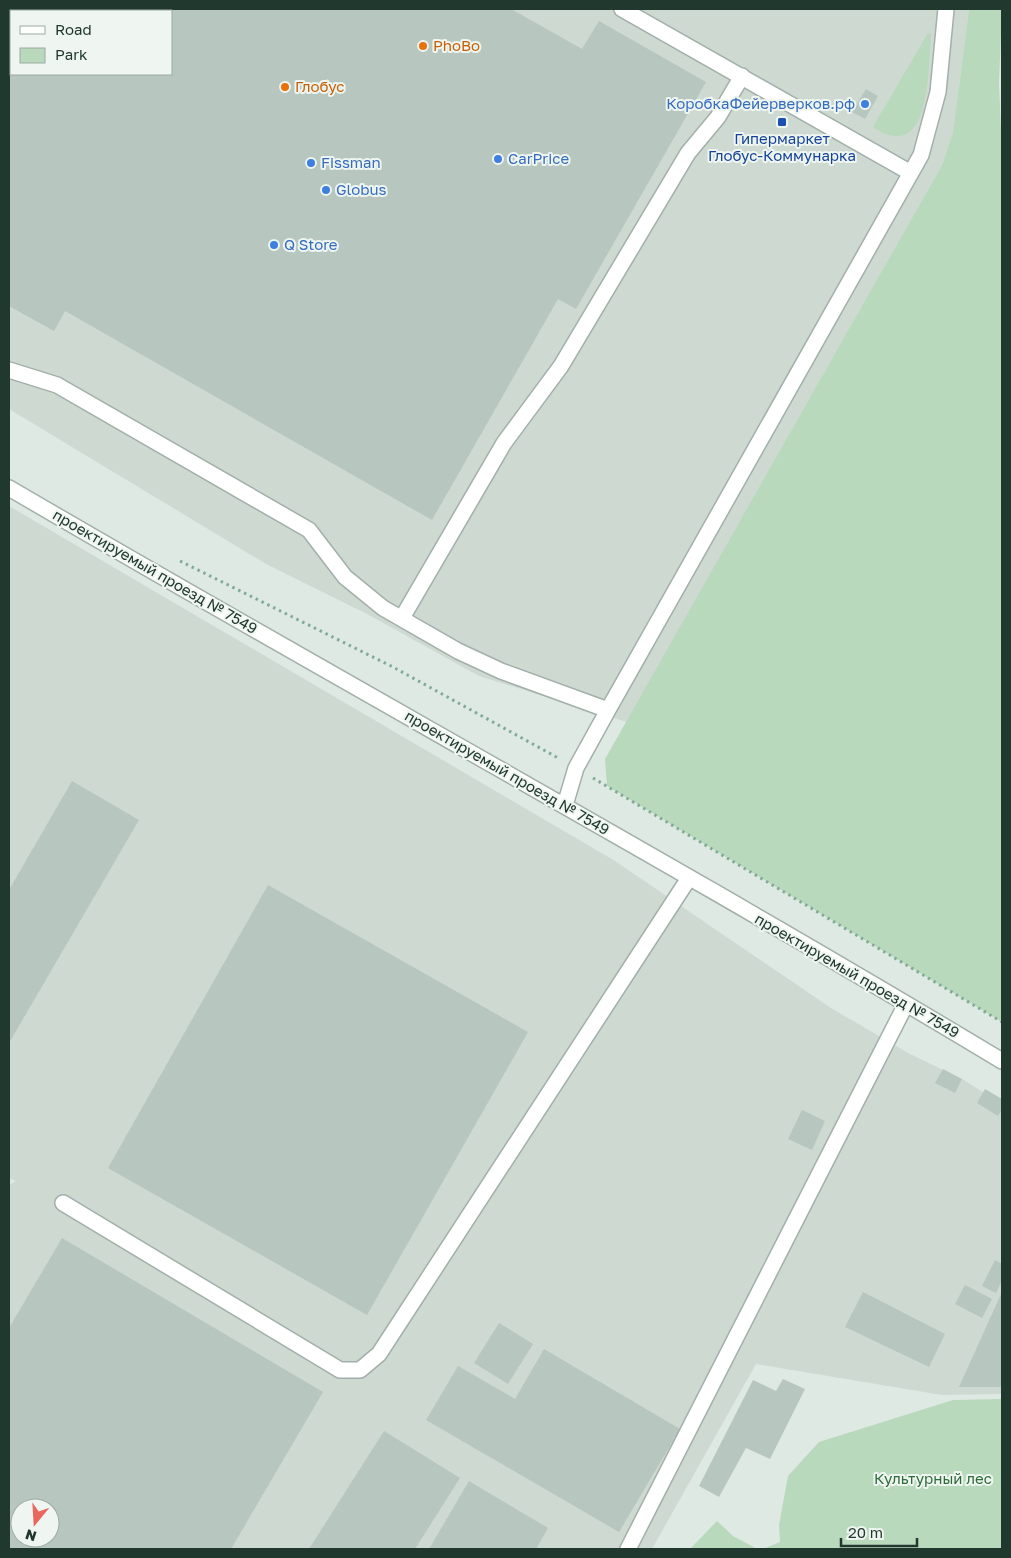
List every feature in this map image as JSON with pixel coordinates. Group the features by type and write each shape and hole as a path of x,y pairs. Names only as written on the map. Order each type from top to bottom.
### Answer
{"street":[{"path":"622,9 911,173"},
{"path":"564,805 576,768 911,173 928,134 935,107 946,9"},
{"path":"402,618 504,443 561,366 688,153 718,116 742,76"},
{"path":"9,370 57,386 309,530 345,577 383,608 458,651 501,671 608,710"},
{"name":"проектируемый проезд № 7549","path":"9,488 163,578 564,805 1002,1061"},
{"path":"63,1203 340,1370 360,1370 379,1354 689,878"},
{"path":"628,1549 906,1004"}],"path":[{"path":"177,559 393,667 576,768 1002,1022"}],"shaded area":[{"name":"Globus","path":"9,9 969,9 953,132 942,165 627,722 479,676 367,614 266,564 9,409"},
{"path":"9,506 615,861 831,1008 910,1054 962,1079 1002,1104 1002,1394 942,1395 756,1364 652,1549 9,1549 9,1185 16,1181 9,1178"}],"green space":[{"path":"969,9 1002,9 999,83 1002,154 1002,1022 607,786 605,759 942,165 953,132"},
{"path":"928,33 931,34 929,69 923,108 916,124 907,134 892,136 873,127"},
{"name":"Культурный лес","path":"1002,1399 1002,1549 763,1549 780,1542 779,1525 788,1476 819,1442 953,1400"},
{"path":"717,1521 733,1536 757,1549 690,1549"}],"building":[{"name":"Globus","path":"9,9 511,9 582,49 599,21 706,82 576,309 558,299 432,520 65,311 54,331 9,306"},
{"name":"КоробкаФейерверков.рф","path":"866,89 878,96 865,119 852,112"},
{"path":"72,781 139,820 9,1043 9,890"},
{"path":"268,885 528,1032 367,1315 108,1168"},
{"path":"943,1069 962,1079 955,1093 935,1083"},
{"path":"985,1089 1002,1099 1002,1109 998,1116 977,1103"},
{"path":"802,1110 825,1121 812,1150 788,1139"},
{"path":"62,1238 323,1392 231,1549 9,1549 9,1328"},
{"path":"995,1260 1002,1264 1002,1280 996,1293 982,1286"},
{"path":"965,1285 992,1299 982,1318 955,1304"},
{"path":"863,1292 945,1334 929,1367 845,1327"},
{"path":"1002,1292 1002,1387 959,1387"},
{"path":"499,1323 533,1344 508,1384 474,1363"},
{"path":"544,1349 680,1429 619,1532 426,1420 458,1366 515,1399"},
{"path":"783,1379 805,1389 770,1459 746,1448 719,1497 699,1486 753,1380 776,1391"},
{"path":"384,1431 460,1478 415,1549 309,1549"},
{"path":"469,1481 548,1528 536,1549 429,1549"}],"place":[{"name":"PhoBo","path":"423,46"},
{"name":"Глобус","path":"285,87"},
{"name":"КоробкаФейерверков.рф","path":"865,104"},
{"name":"Гипермаркет Глобус-Коммунарка","path":"782,122"},
{"name":"CarPrice","path":"498,159"},
{"name":"Fissman","path":"311,163"},
{"name":"Globus","path":"326,190"},
{"name":"Q Store","path":"274,245"}]}
